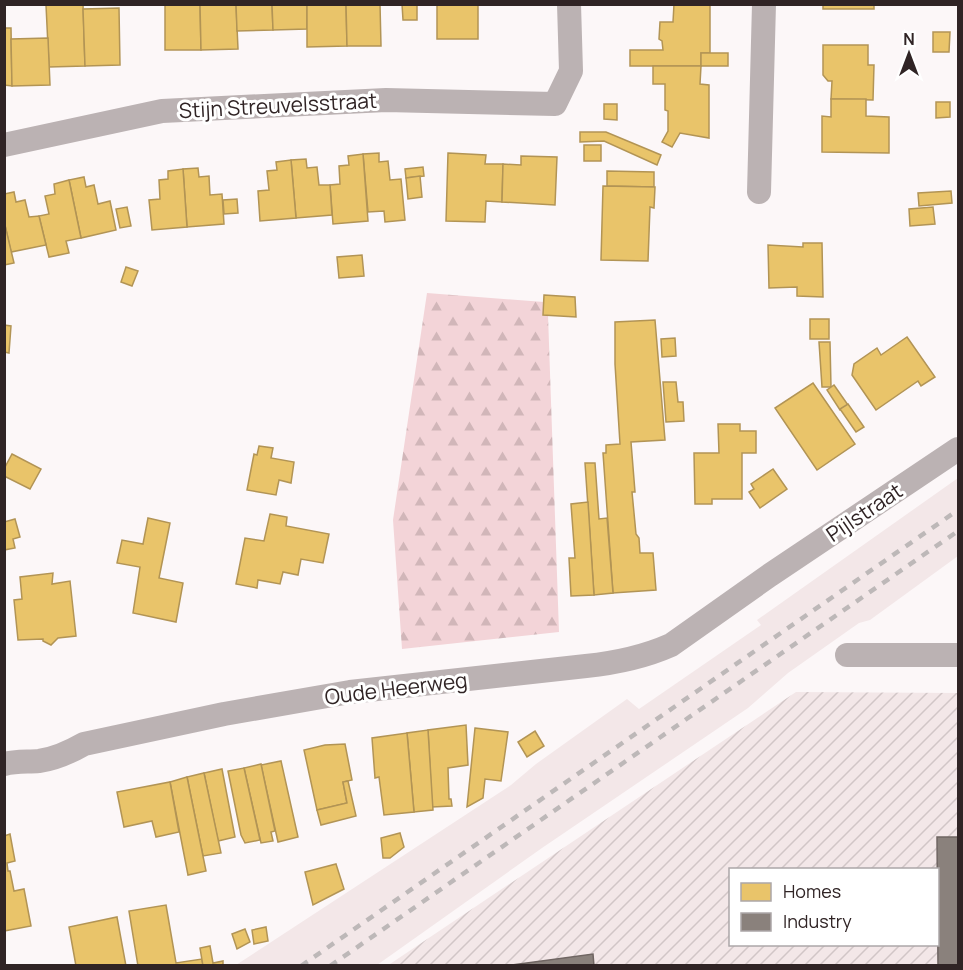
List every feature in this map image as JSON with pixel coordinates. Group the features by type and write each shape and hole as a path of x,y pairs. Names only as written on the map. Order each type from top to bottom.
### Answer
{"street":[{"name":"Stijn Streuvelsstraat","path":"4,145 162,111 386,100 555,104 571,71 569,4"},
{"path":"759,192 764,4"},
{"name":"Pijlstraat","path":"770,575 958,449"},
{"name":"Oude Heerweg","path":"4,764 14,761 39,761 64,755 84,744 224,714 350,692 586,666 643,655 670,645 770,575"},
{"path":"847,655 958,655"}],"shaded area":[{"path":"958,478 958,556 870,620 859,623 788,673 748,708 542,848 377,965 236,965 511,785 536,764 627,699 639,709 761,625 757,620"},
{"path":"796,692 958,693 958,965 387,966"}],"green space":[{"path":"427,293 544,302 543,315 548,315 559,632 402,649 393,520"}],"building: Homes":[{"path":"83,4 85,66 49,67 46,5"},
{"path":"165,4 200,4 201,50 165,50"},
{"path":"200,4 236,4 238,49 201,50"},
{"path":"236,4 272,4 273,30 237,31"},
{"path":"272,4 307,4 307,29 273,30"},
{"path":"307,4 346,4 347,46 307,47"},
{"path":"346,4 380,4 381,46 347,46"},
{"path":"402,4 417,4 417,20 403,20"},
{"path":"437,4 478,4 478,39 437,39"},
{"path":"674,4 710,4 710,53 701,53 701,66 630,66 630,50 663,50 662,41 659,39 660,22 673,22"},
{"path":"823,4 874,4 874,9 823,9"},
{"path":"119,8 120,65 85,66 83,9"},
{"path":"4,28 11,28 12,86 4,85"},
{"path":"933,32 950,32 949,52 933,52"},
{"path":"48,38 50,85 12,86 11,39"},
{"path":"823,45 868,45 868,65 874,65 873,100 831,99 832,81 828,81 823,75"},
{"path":"701,53 728,53 728,66 701,66"},
{"path":"653,66 701,66 700,84 709,85 709,138 680,133 672,147 662,142 668,131 665,84 653,84"},
{"path":"831,99 866,99 866,116 889,117 889,153 822,152 822,116 831,117"},
{"path":"936,102 950,102 950,117 936,118"},
{"path":"604,104 617,104 617,120 604,119"},
{"path":"580,132 606,132 661,155 657,165 604,141 580,142"},
{"path":"584,145 601,145 601,161 584,161"},
{"path":"379,153 379,162 388,161 390,180 401,179 405,220 385,222 384,211 368,212 363,154"},
{"path":"448,153 486,155 485,164 503,164 502,202 486,201 485,222 446,221"},
{"path":"363,154 368,221 333,224 330,185 340,184 339,166 349,165 348,156"},
{"path":"521,156 557,157 555,205 502,202 503,164 521,165"},
{"path":"306,159 307,168 317,167 319,185 330,185 332,215 296,218 291,160"},
{"path":"291,160 296,218 260,221 258,191 269,190 267,171 277,170 276,162"},
{"path":"423,167 424,176 406,178 405,169"},
{"path":"198,168 199,177 209,176 210,195 222,194 224,224 187,227 183,169"},
{"path":"183,169 187,227 152,230 149,200 160,199 159,180 168,179 168,171"},
{"path":"607,171 654,172 654,187 607,186"},
{"path":"420,176 422,197 408,199 406,178"},
{"path":"84,177 86,187 94,185 98,204 110,201 116,230 81,238 69,180"},
{"path":"69,180 81,238 66,241 69,253 49,257 39,216 49,214 45,196 55,194 54,184"},
{"path":"603,186 655,187 654,208 650,207 648,261 601,260"},
{"path":"951,191 952,203 919,206 918,193"},
{"path":"14,192 16,202 25,200 29,217 39,216 46,245 11,252 4,221 4,194"},
{"path":"237,199 238,213 224,214 223,200"},
{"path":"127,207 131,226 120,228 116,209"},
{"path":"933,207 935,224 910,226 909,209"},
{"path":"4,221 14,263 4,265"},
{"path":"803,243 822,243 823,297 797,296 797,287 769,288 768,245 803,247"},
{"path":"362,255 364,276 339,278 337,257"},
{"path":"126,267 138,271 132,286 121,282"},
{"path":"544,295 575,297 576,317 543,315"},
{"path":"810,319 829,319 829,339 810,339"},
{"path":"655,320 665,440 631,442 636,534 639,538 640,553 653,553 656,590 613,593 603,453 606,453 606,445 620,444 615,322"},
{"path":"4,325 11,326 9,353 4,352"},
{"path":"907,337 935,377 921,386 918,381 876,410 852,375 854,364 877,348 881,355"},
{"path":"675,338 676,356 662,357 661,339"},
{"path":"819,342 830,342 831,387 822,387"},
{"path":"663,382 676,382 678,402 683,402 684,421 666,422"},
{"path":"813,383 855,444 817,470 775,408"},
{"path":"834,385 848,405 840,410 827,390"},
{"path":"848,404 864,427 856,432 840,409"},
{"path":"718,424 740,424 740,431 756,431 756,453 742,453 742,499 712,499 712,504 695,504 694,453 719,453"},
{"path":"259,446 273,448 271,458 294,462 291,483 279,480 276,495 247,490 254,454 257,455"},
{"path":"12,454 41,469 30,489 4,476 4,469"},
{"path":"585,463 595,463 599,519 607,518 613,593 594,595"},
{"path":"773,469 787,489 760,508 749,492 754,489 751,484"},
{"path":"588,502 594,595 571,596 569,558 575,558 571,504"},
{"path":"270,514 287,517 286,526 329,534 323,563 301,559 298,575 283,572 280,584 258,580 257,588 236,584 245,538 264,541"},
{"path":"148,518 170,523 159,578 183,583 176,622 133,613 140,567 117,563 122,540 143,544"},
{"path":"15,519 20,537 13,539 15,548 4,550 4,522"},
{"path":"53,573 52,584 70,581 76,636 58,638 51,645 43,639 18,640 14,600 22,599 20,577"},
{"path":"466,725 468,765 448,768 449,799 451,799 452,806 432,807 428,730"},
{"path":"475,728 508,732 501,781 485,779 483,798 467,807"},
{"path":"428,730 433,810 414,812 407,733"},
{"path":"535,731 544,746 527,757 518,742"},
{"path":"407,733 414,812 384,815 379,777 375,778 372,738"},
{"path":"345,744 352,780 343,782 347,803 317,810 304,750 325,745"},
{"path":"281,761 298,837 278,842 261,765"},
{"path":"261,764 275,831 271,832 273,841 261,843 244,768"},
{"path":"244,768 260,840 245,843 241,835 228,771"},
{"path":"222,769 235,837 218,841 204,773"},
{"path":"204,773 221,853 203,856 187,777"},
{"path":"187,777 206,871 188,875 170,782"},
{"path":"348,781 356,816 321,825 317,810 347,803 343,782"},
{"path":"170,782 179,832 156,837 152,821 124,827 117,792"},
{"path":"400,833 404,847 390,858 383,858 381,838"},
{"path":"10,834 15,861 7,863 8,871 10,871 14,891 24,889 31,926 4,931 4,836"},
{"path":"336,864 344,889 313,905 305,872"},
{"path":"166,905 176,963 202,959 203,966 138,966 129,911"},
{"path":"117,917 126,966 76,966 69,927"},
{"path":"266,927 268,941 254,944 252,930"},
{"path":"245,929 250,942 237,949 232,934"},
{"path":"210,946 213,963 223,961 223,966 203,966 200,948"}],"building: Industry":[{"path":"937,837 958,837 958,966 938,966"},
{"path":"593,954 594,966 504,966"}],"railway":[{"path":"301,966 958,510"},
{"path":"330,966 958,531"}]}
